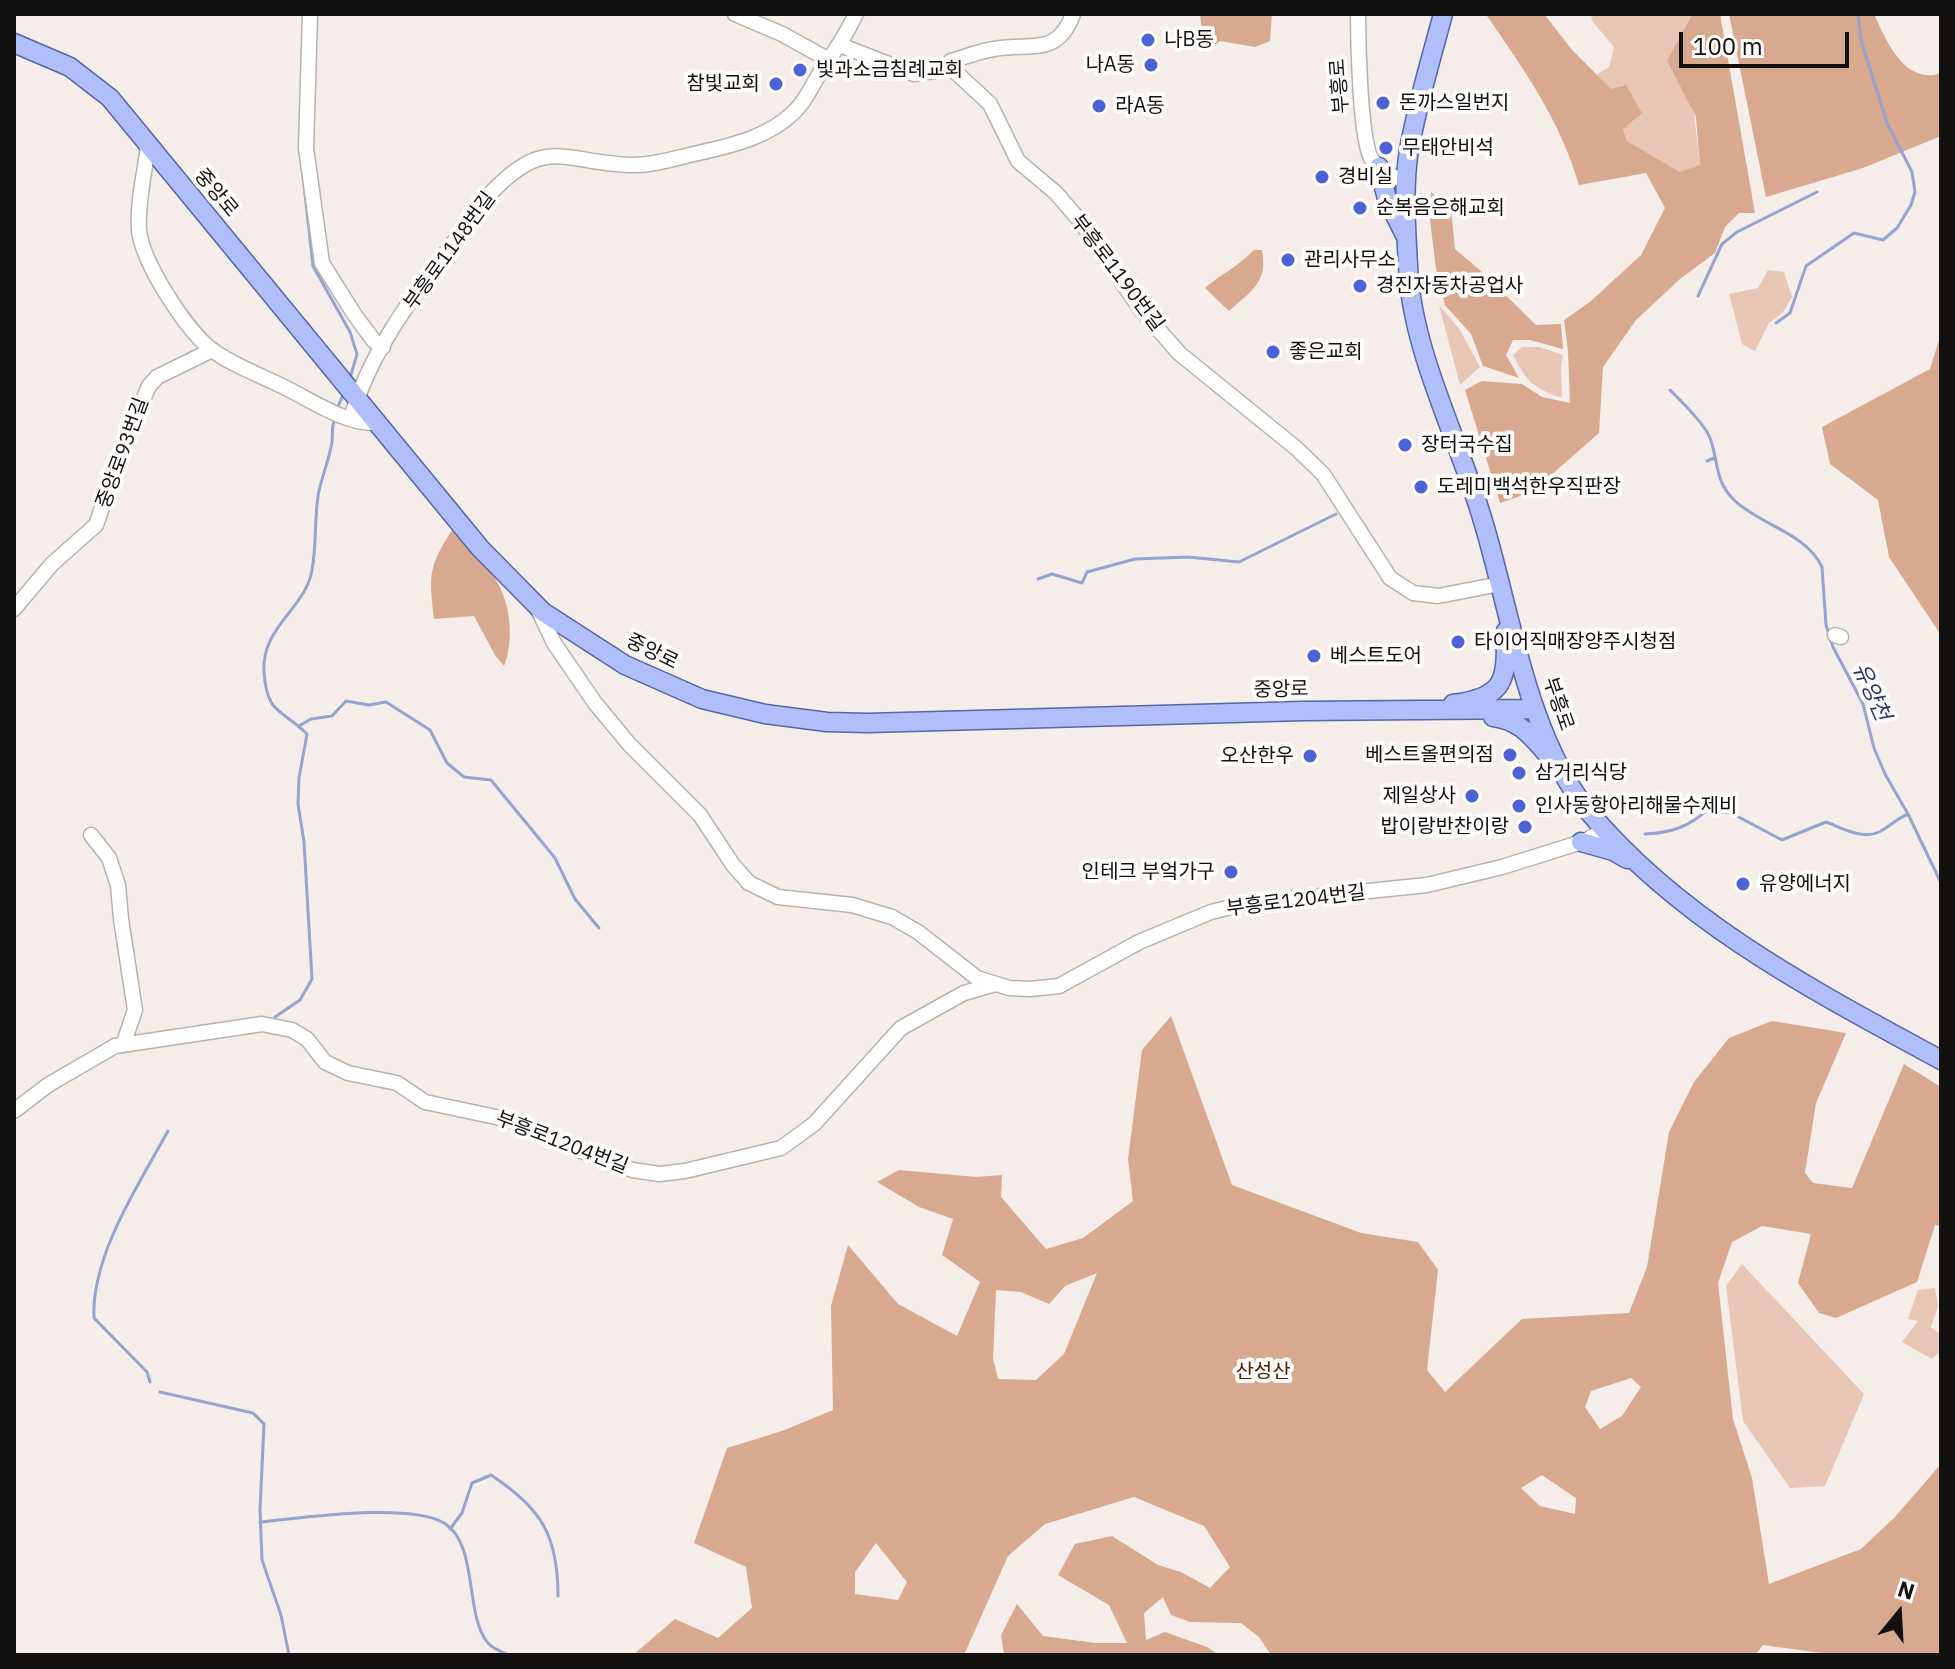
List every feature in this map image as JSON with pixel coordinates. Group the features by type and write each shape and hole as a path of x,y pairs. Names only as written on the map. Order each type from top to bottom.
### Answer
{"main road":[{"name":"부흥로","path":"1443,14 1409,151 1408,269 1423,345 1483,521 1534,709 1562,770 1589,812 1638,866 1707,921 1868,1020 1941,1060"},
{"name":"중앙로","path":"14,43 50,57 110,98 480,548 537,607 599,650 675,688 726,706 802,719 868,723 1534,709"},
{"path":"1379,167 1387,199 1407,241"},
{"path":"1392,711 1462,703 1482,697 1497,687 1507,668 1506,604"},
{"path":"1451,711 1498,717 1521,726 1562,770"},
{"path":"1581,842 1613,851 1638,866"}],"street":[{"path":"310,14 306,148 322,263 354,314 374,341 383,347"},
{"path":"735,14 782,34 829,60"},
{"name":"부흥로1148번길","path":"341,415 350,389 366,378 415,297 489,195 505,179 529,163 551,155 646,165 767,132 795,112 840,45 856,14"},
{"path":"840,45 914,74 934,71 949,66 951,61 994,49 1053,43 1066,31 1073,14"},
{"name":"부흥로","path":"1358,14 1365,130 1370,155 1379,167"},
{"name":"부흥로1190번길","path":"949,66 990,104 1018,161 1056,193 1080,221 1141,310 1180,354 1296,448 1323,474 1390,578 1413,593 1438,596 1500,584"},
{"path":"148,145 139,226 144,249 164,289 197,334 212,350 341,415 379,423"},
{"path":"1379,167 1407,182"},
{"name":"중앙로93번길","path":"14,609 52,564 96,525 125,441 149,386 157,377 212,350"},
{"name":"부흥로1204번길","path":"537,607 554,643 595,703 629,744 700,815 733,865 749,883 778,897 852,905 892,917 918,932 977,978 995,985"},
{"name":"부흥로1204번길","path":"14,1111 48,1085 115,1046 262,1024 292,1030 307,1039 325,1062 348,1073 397,1083 425,1102 510,1120 609,1163 659,1174 757,1156 781,1148 814,1124 901,1028 979,987 995,985 1030,989 1059,986 1139,942 1185,921 1224,909 1427,885 1502,867 1581,842 1605,829"},
{"path":"91,835 109,858 118,885 135,1010 123,1045"}],"shaded area":[{"path":"1591,14 1693,14 1667,61 1694,113 1700,166 1680,172 1627,141 1611,90 1596,75 1609,67 1614,47 1592,21"},
{"path":"1768,270 1784,272 1792,297 1783,312 1769,323 1755,351 1742,344 1729,294 1758,288"},
{"path":"1439,305 1460,330 1480,367 1460,385"},
{"path":"1522,347 1539,347 1563,355 1562,398 1537,387 1522,372 1513,355"},
{"path":"1742,1264 1864,1394 1825,1486 1790,1488 1743,1421 1726,1286"},
{"path":"1935,1288 1938,1306 1931,1327 1941,1335 1941,1350 1932,1359 1902,1342 1918,1321 1908,1319 1918,1290"}],"green space":[{"path":"1200,14 1272,14 1270,41 1255,47 1220,41 1204,53"},
{"path":"1544,14 1572,50 1611,89 1626,85 1642,113 1623,129 1627,141 1680,172 1700,165 1696,117 1667,61 1692,15 1720,14 1755,213 1739,213 1725,227 1715,253 1680,279 1636,320 1603,367 1599,433 1532,492 1500,503 1465,390 1482,381 1522,384 1542,397 1570,403 1564,320 1591,301 1641,255 1665,208 1646,173 1579,185 1552,117 1487,16"},
{"path":"1729,14 1874,14 1891,48 1907,67 1928,75 1941,73 1941,136 1863,168 1766,197"},
{"path":"1431,192 1451,209 1455,249 1536,325 1561,324 1563,349 1530,340 1513,340 1506,355 1519,378 1483,366 1471,334 1445,305 1436,269 1430,220"},
{"path":"1254,250 1262,250 1260,279 1251,292 1229,311 1205,288"},
{"path":"1941,334 1941,635 1889,557 1878,500 1830,464 1822,427 1930,369"},
{"path":"452,530 488,569 502,591 510,635 504,666 474,616 434,619 432,572"},
{"name":"산성산","path":"1171,1016 1232,1185 1361,1233 1418,1242 1438,1270 1427,1370 1445,1392 1522,1319 1629,1313 1647,1267 1669,1132 1694,1082 1729,1038 1772,1021 1846,1033 1816,1103 1805,1173 1813,1183 1852,1188 1904,1064 1941,1087 1941,1226 1935,1225 1917,1282 1836,1318 1819,1313 1798,1283 1811,1234 1762,1226 1732,1242 1718,1283 1733,1419 1752,1478 1769,1584 1861,1549 1895,1517 1941,1464 1941,1655 1836,1655 1763,1645 1755,1655 1271,1655 1259,1637 1241,1623 1190,1622 1171,1615 1163,1597 1144,1613 1146,1640 1165,1632 1207,1647 1219,1655 1004,1655 1001,1635 1017,1604 1043,1636 1096,1643 1127,1643 1109,1605 1058,1575 1075,1544 1112,1536 1158,1565 1181,1572 1210,1588 1230,1567 1204,1526 1134,1497 1045,1524 1008,1556 964,1655 633,1655 675,1619 718,1638 752,1608 746,1567 694,1543 727,1448 782,1431 833,1410 831,1306 848,1245 898,1304 957,1336 980,1282 942,1255 953,1219 919,1207 877,1182 899,1170 976,1177 1002,1175 1001,1197 1046,1249 1083,1238 1133,1201 1128,1159 1142,1050","holes":["1097,1273 1064,1354 1036,1380 998,1379 993,1359 996,1290 1021,1292 1049,1304 1065,1286","1631,1378 1641,1387 1622,1416 1600,1429 1585,1407 1591,1391","1542,1475 1576,1498 1575,1514 1540,1506 1521,1488","876,1543 907,1582 898,1600 855,1594 855,1572"]}],"waterway":[{"name":"유양천","path":"1776,323 1790,313 1806,266 1854,233 1883,240 1897,228 1915,192 1912,172 1887,123 1861,40 1858,14"},
{"path":"302,166 313,266 350,332 357,354 350,378"},
{"path":"1698,296 1722,244 1737,232 1817,192"},
{"name":"유양천","path":"1670,390 1707,432 1720,478 1734,500 1794,537 1815,555 1822,567 1826,625 1833,647 1863,704 1874,748 1885,774 1941,883"},
{"path":"338,407 344,392"},
{"path":"275,1017 300,1000 312,979 304,842 298,804 307,734 272,704 266,686 265,657 275,632 299,599 311,575 318,496 331,449 335,419"},
{"path":"1707,461 1714,458"},
{"path":"1038,579 1052,574 1082,583 1087,572 1135,559 1188,557 1239,562 1336,514"},
{"path":"299,726 311,719 332,716 346,701 369,705 386,702 430,730 447,763 464,777 491,780 555,858 575,899 599,928"},
{"path":"1645,834 1679,828 1707,810 1731,813 1782,840 1826,822 1852,832 1872,834 1908,814"},
{"path":"150,1382 147,1372 94,1318 95,1294 100,1270 119,1221 168,1131"},
{"path":"160,1392 253,1413 264,1424 260,1510 262,1560 281,1615 289,1655"},
{"path":"450,1529 462,1513 472,1483 491,1475 523,1499 543,1525 555,1556 558,1596"},
{"path":"260,1522 381,1512 406,1513 444,1523 455,1533 462,1547 481,1631 490,1645 509,1655"}],"place":[{"name":"나B동","path":"1148,40"},
{"name":"나A동","path":"1151,65"},
{"name":"빛과소금침례교회","path":"800,70"},
{"name":"참빛교회","path":"776,84"},
{"name":"돈까스일번지","path":"1383,103"},
{"name":"라A동","path":"1099,106"},
{"name":"무태안비석","path":"1386,148"},
{"name":"경비실","path":"1322,177"},
{"name":"순복음은해교회","path":"1360,208"},
{"name":"관리사무소","path":"1288,260"},
{"name":"경진자동차공업사","path":"1360,286"},
{"name":"좋은교회","path":"1273,352"},
{"name":"장터국수집","path":"1405,445"},
{"name":"도레미백석한우직판장","path":"1421,487"},
{"name":"타이어직매장양주시청점","path":"1458,642"},
{"name":"베스트도어","path":"1314,656"},
{"name":"베스트올편의점","path":"1510,755"},
{"name":"오산한우","path":"1310,756"},
{"name":"삼거리식당","path":"1519,773"},
{"name":"제일상사","path":"1472,796"},
{"name":"인사동항아리해물수제비","path":"1519,806"},
{"name":"밥이랑반찬이랑","path":"1525,827"},
{"name":"인테크 부엌가구","path":"1231,872"},
{"name":"유양에너지","path":"1743,884"}]}
